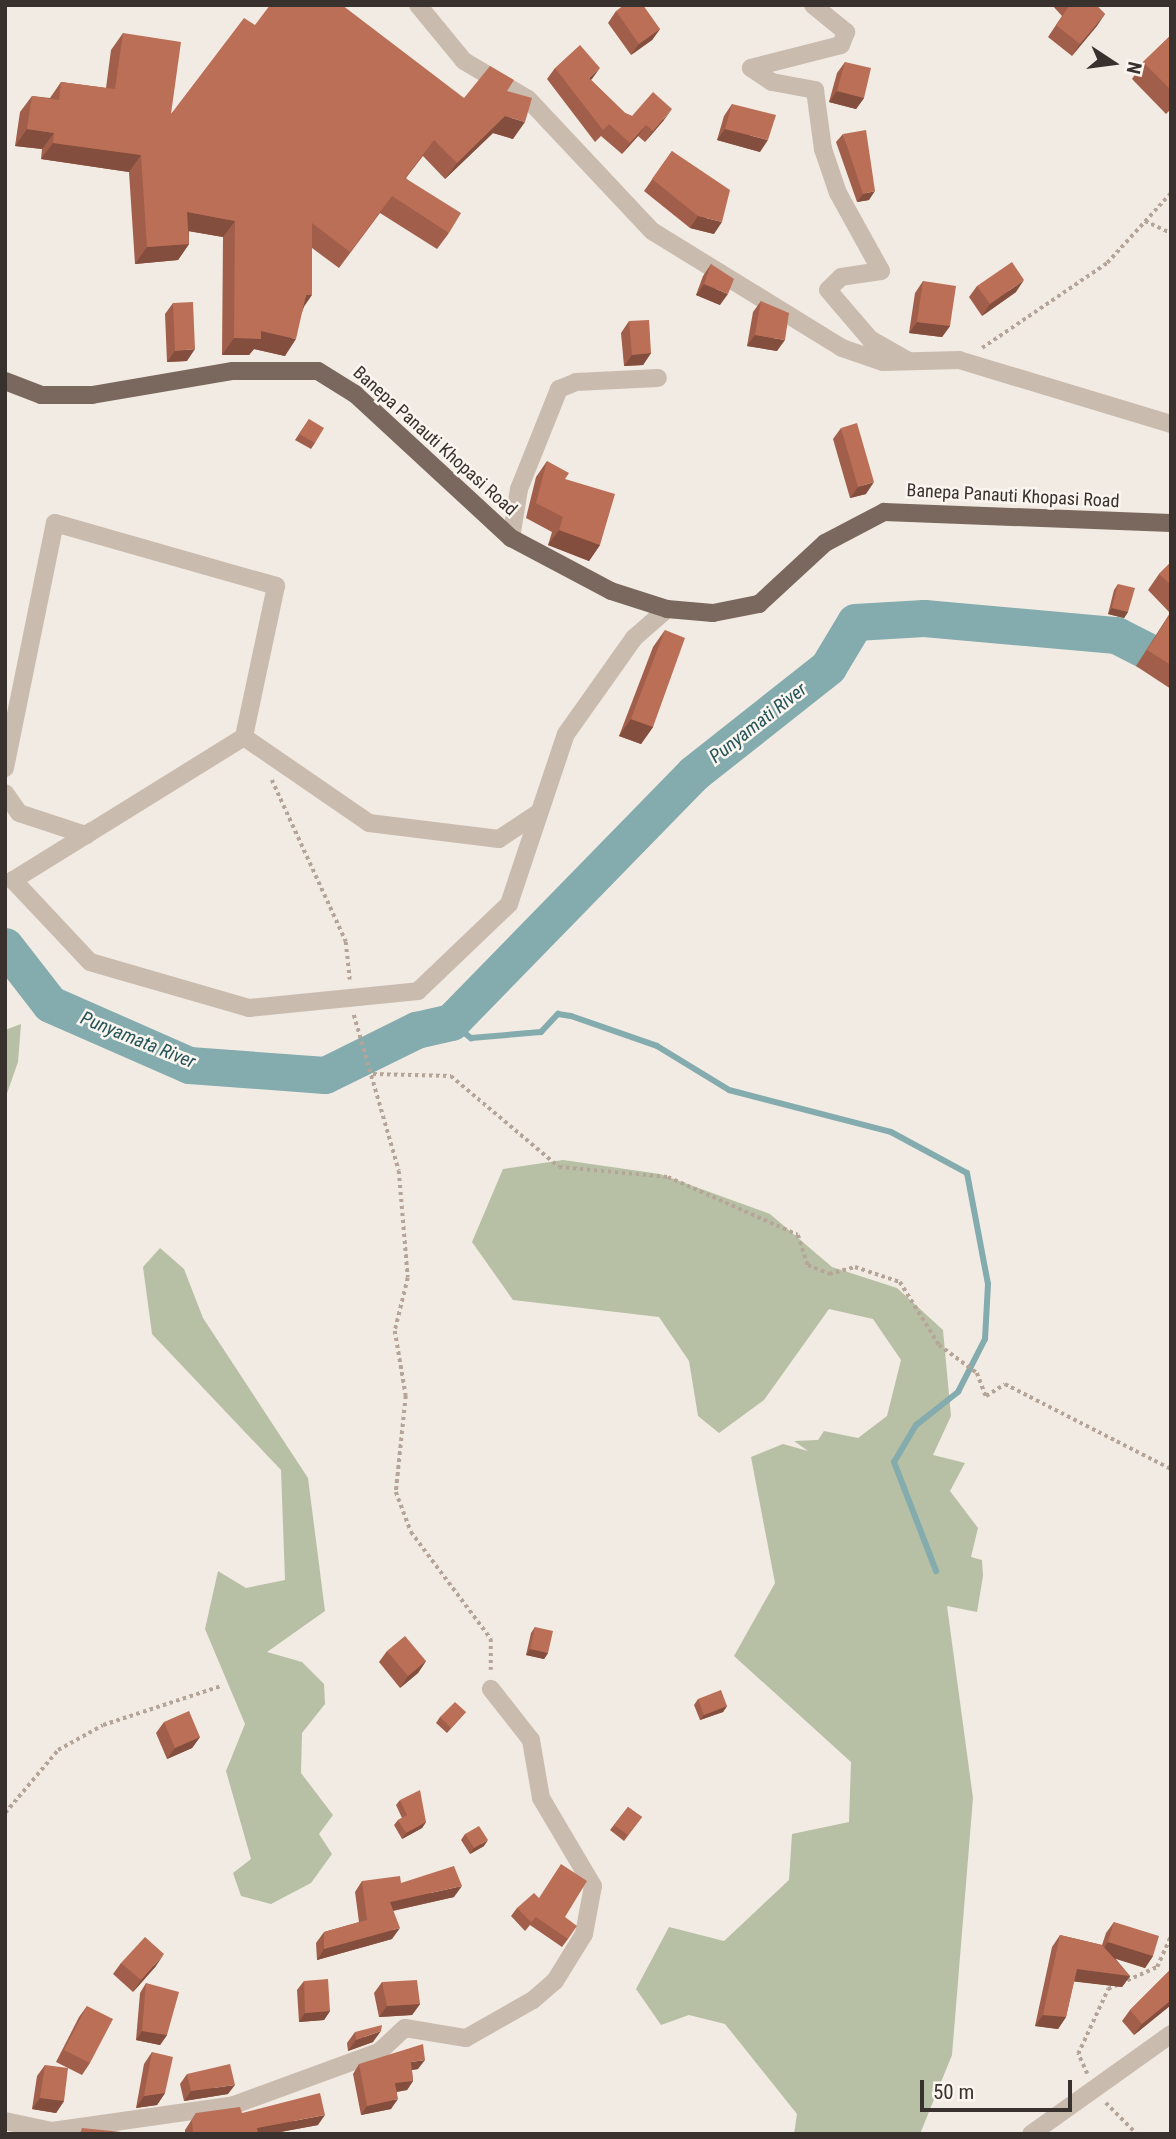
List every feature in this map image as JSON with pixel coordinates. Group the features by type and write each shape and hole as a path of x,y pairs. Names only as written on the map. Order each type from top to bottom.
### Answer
{"main road":[{"name":"Banepa Panauti Khopasi Road","path":"5,381 41,395 92,395 233,371 318,371 355,394 511,538 611,592 667,609 713,613 759,604 796,576 825,543 884,512 1171,523"}],"street":[{"path":"418,5 464,61 528,99 652,231 842,348 884,362 959,360 1171,424"},
{"path":"813,5 846,32 841,45 751,68 772,82 815,90 822,149 838,193 881,271 841,277 828,290 870,339 907,360"},
{"path":"511,538 519,489 559,389 576,382 658,378"},
{"path":"5,768 55,523 276,586 250,742"},
{"path":"250,742 13,880 90,962 249,1007 418,991 509,904 566,734 634,638 667,609"},
{"path":"250,742 369,823 499,839 538,813"},
{"path":"5,793 19,813 86,835 250,742"},
{"path":"5,2121 52,2131 234,2105 380,2052 405,2028 451,2039 482,2033 540,1994 587,1927 593,1886 541,1798 531,1740 491,1689"},
{"path":"1031,2134 1171,2034"}],"path":[{"path":"959,360 1107,263 1171,192"},
{"path":"1145,222 1171,233"},
{"path":"250,742 346,942 355,1026 371,1066 380,1122 399,1171 408,1278 395,1331 406,1396 396,1492 411,1532 491,1639 491,1689"},
{"path":"373,1074 451,1076 559,1167 668,1177 798,1235 808,1265 829,1273 855,1267 900,1282 939,1345 977,1373 986,1396 1004,1384 1171,1469"},
{"path":"5,1813 58,1750 103,1725 221,1686"},
{"path":"1137,2134 1094,2089 1078,2054 1108,1989 1157,1967 1171,1935"}],"green space":[{"path":"21,1024 18,1062 5,1099 5,1030"},
{"path":"563,1160 660,1174 770,1214 832,1267 897,1288 943,1330 951,1416 933,1455 965,1463 950,1491 978,1528 971,1557 982,1560 983,1576 977,1612 947,1606 973,1798 952,2055 920,2134 794,2134 797,2114 725,2024 689,2015 661,2025 636,1989 669,1927 724,1941 789,1880 792,1834 849,1822 851,1762 734,1656 775,1583 751,1457 783,1444 808,1451 794,1441 818,1440 824,1431 858,1438 887,1416 901,1360 873,1319 829,1309 764,1400 719,1433 698,1416 689,1361 659,1317 513,1300 472,1242 503,1169"},
{"path":"160,1248 184,1269 203,1318 308,1478 325,1611 267,1652 302,1662 324,1684 325,1704 302,1733 301,1773 333,1815 319,1834 332,1854 311,1883 271,1904 241,1896 233,1873 251,1859 226,1771 245,1724 205,1629 218,1571 246,1588 285,1580 281,1470 152,1334 143,1267"}],"building":[{"path":"270,5 342,5 464,98 490,66 514,80 507,91 532,98 525,122 505,116 457,163 434,140 405,178 461,213 449,233 392,196 350,252 312,223 312,295 306,295 296,339 261,331 261,339 234,338 235,221 187,212 189,244 147,247 141,155 53,143 54,133 27,129 32,96 59,100 61,82 115,89 123,33 181,42 171,114 244,18 255,25"},
{"path":"624,5 643,5 660,29 639,44 616,11"},
{"path":"1070,5 1096,5 1105,14 1080,44 1056,25"},
{"path":"1171,35 1171,90 1143,62"},
{"path":"580,45 600,68 589,78 625,113 632,116 653,92 672,109 653,131 646,125 630,143 609,124 603,130 555,68"},
{"path":"845,62 871,68 864,98 837,91"},
{"path":"732,104 776,115 768,140 725,129"},
{"path":"866,130 875,191 863,194 843,134"},
{"path":"672,151 730,190 722,222 698,216 652,179"},
{"path":"1012,262 1024,280 990,304 977,286"},
{"path":"711,264 734,279 728,294 704,284"},
{"path":"923,281 956,286 950,326 917,322"},
{"path":"761,301 789,313 785,340 755,335"},
{"path":"193,302 195,349 175,351 173,303"},
{"path":"649,320 651,353 632,355 629,321"},
{"path":"309,419 324,428 315,443 299,434"},
{"path":"857,423 874,482 858,487 841,428"},
{"path":"547,461 569,473 565,479 615,494 600,545 559,530 563,517 536,503"},
{"path":"1171,562 1171,585 1159,574"},
{"path":"1118,584 1135,588 1128,612 1112,608"},
{"path":"1171,613 1171,665 1147,650"},
{"path":"665,630 685,638 653,727 631,719"},
{"path":"535,1627 553,1631 548,1653 530,1649"},
{"path":"405,1636 426,1661 408,1676 387,1651"},
{"path":"721,1690 727,1706 704,1715 698,1699"},
{"path":"455,1702 466,1712 451,1728 440,1717"},
{"path":"189,1711 200,1737 175,1748 164,1722"},
{"path":"420,1790 426,1822 406,1833 398,1820 407,1815 400,1800"},
{"path":"628,1807 642,1817 628,1835 614,1825"},
{"path":"479,1826 488,1840 474,1848 465,1834"},
{"path":"561,1864 587,1881 565,1917 577,1926 568,1939 536,1917 531,1922 517,1908 534,1893 539,1898"},
{"path":"454,1866 462,1886 390,1902 400,1928 324,1949 324,1932 367,1920 362,1881 400,1876 401,1883"},
{"path":"1114,1922 1159,1936 1153,1956 1108,1942"},
{"path":"1060,1935 1102,1945 1130,1976 1077,1969 1066,2017 1043,2015"},
{"path":"145,1937 164,1954 141,1980 121,1963"},
{"path":"1171,1969 1171,2000 1142,2024 1130,2010"},
{"path":"328,1979 330,2011 305,2013 304,1981"},
{"path":"417,1980 420,2004 387,2006 382,1982"},
{"path":"146,1983 179,1992 167,2035 142,2031"},
{"path":"87,2006 113,2019 90,2063 64,2050"},
{"path":"382,2025 381,2031 356,2040 355,2032"},
{"path":"423,2044 425,2060 411,2062 413,2081 395,2083 398,2099 367,2106 359,2064"},
{"path":"152,2052 173,2057 165,2093 144,2096"},
{"path":"230,2064 235,2085 191,2091 187,2074"},
{"path":"45,2065 68,2068 64,2101 40,2098"},
{"path":"320,2093 325,2115 257,2128 258,2134 193,2134 192,2120 196,2113 240,2107 242,2113"},
{"path":"82,2128 121,2132 121,2134 80,2134"}],"waterway":[{"name":"Punyamati River","path":"5,946 50,1004 189,1065 325,1075 416,1030 451,1022 694,773 828,667 855,622 924,618 1116,635 1171,663"},
{"path":"451,1022 471,1038 541,1032 558,1014 571,1016 657,1046 729,1090 891,1132 967,1173 988,1284 985,1339 958,1392 916,1425 894,1462 936,1571"}],"water label":[{"name":"Punyamata River","path":"138,1040"}]}
